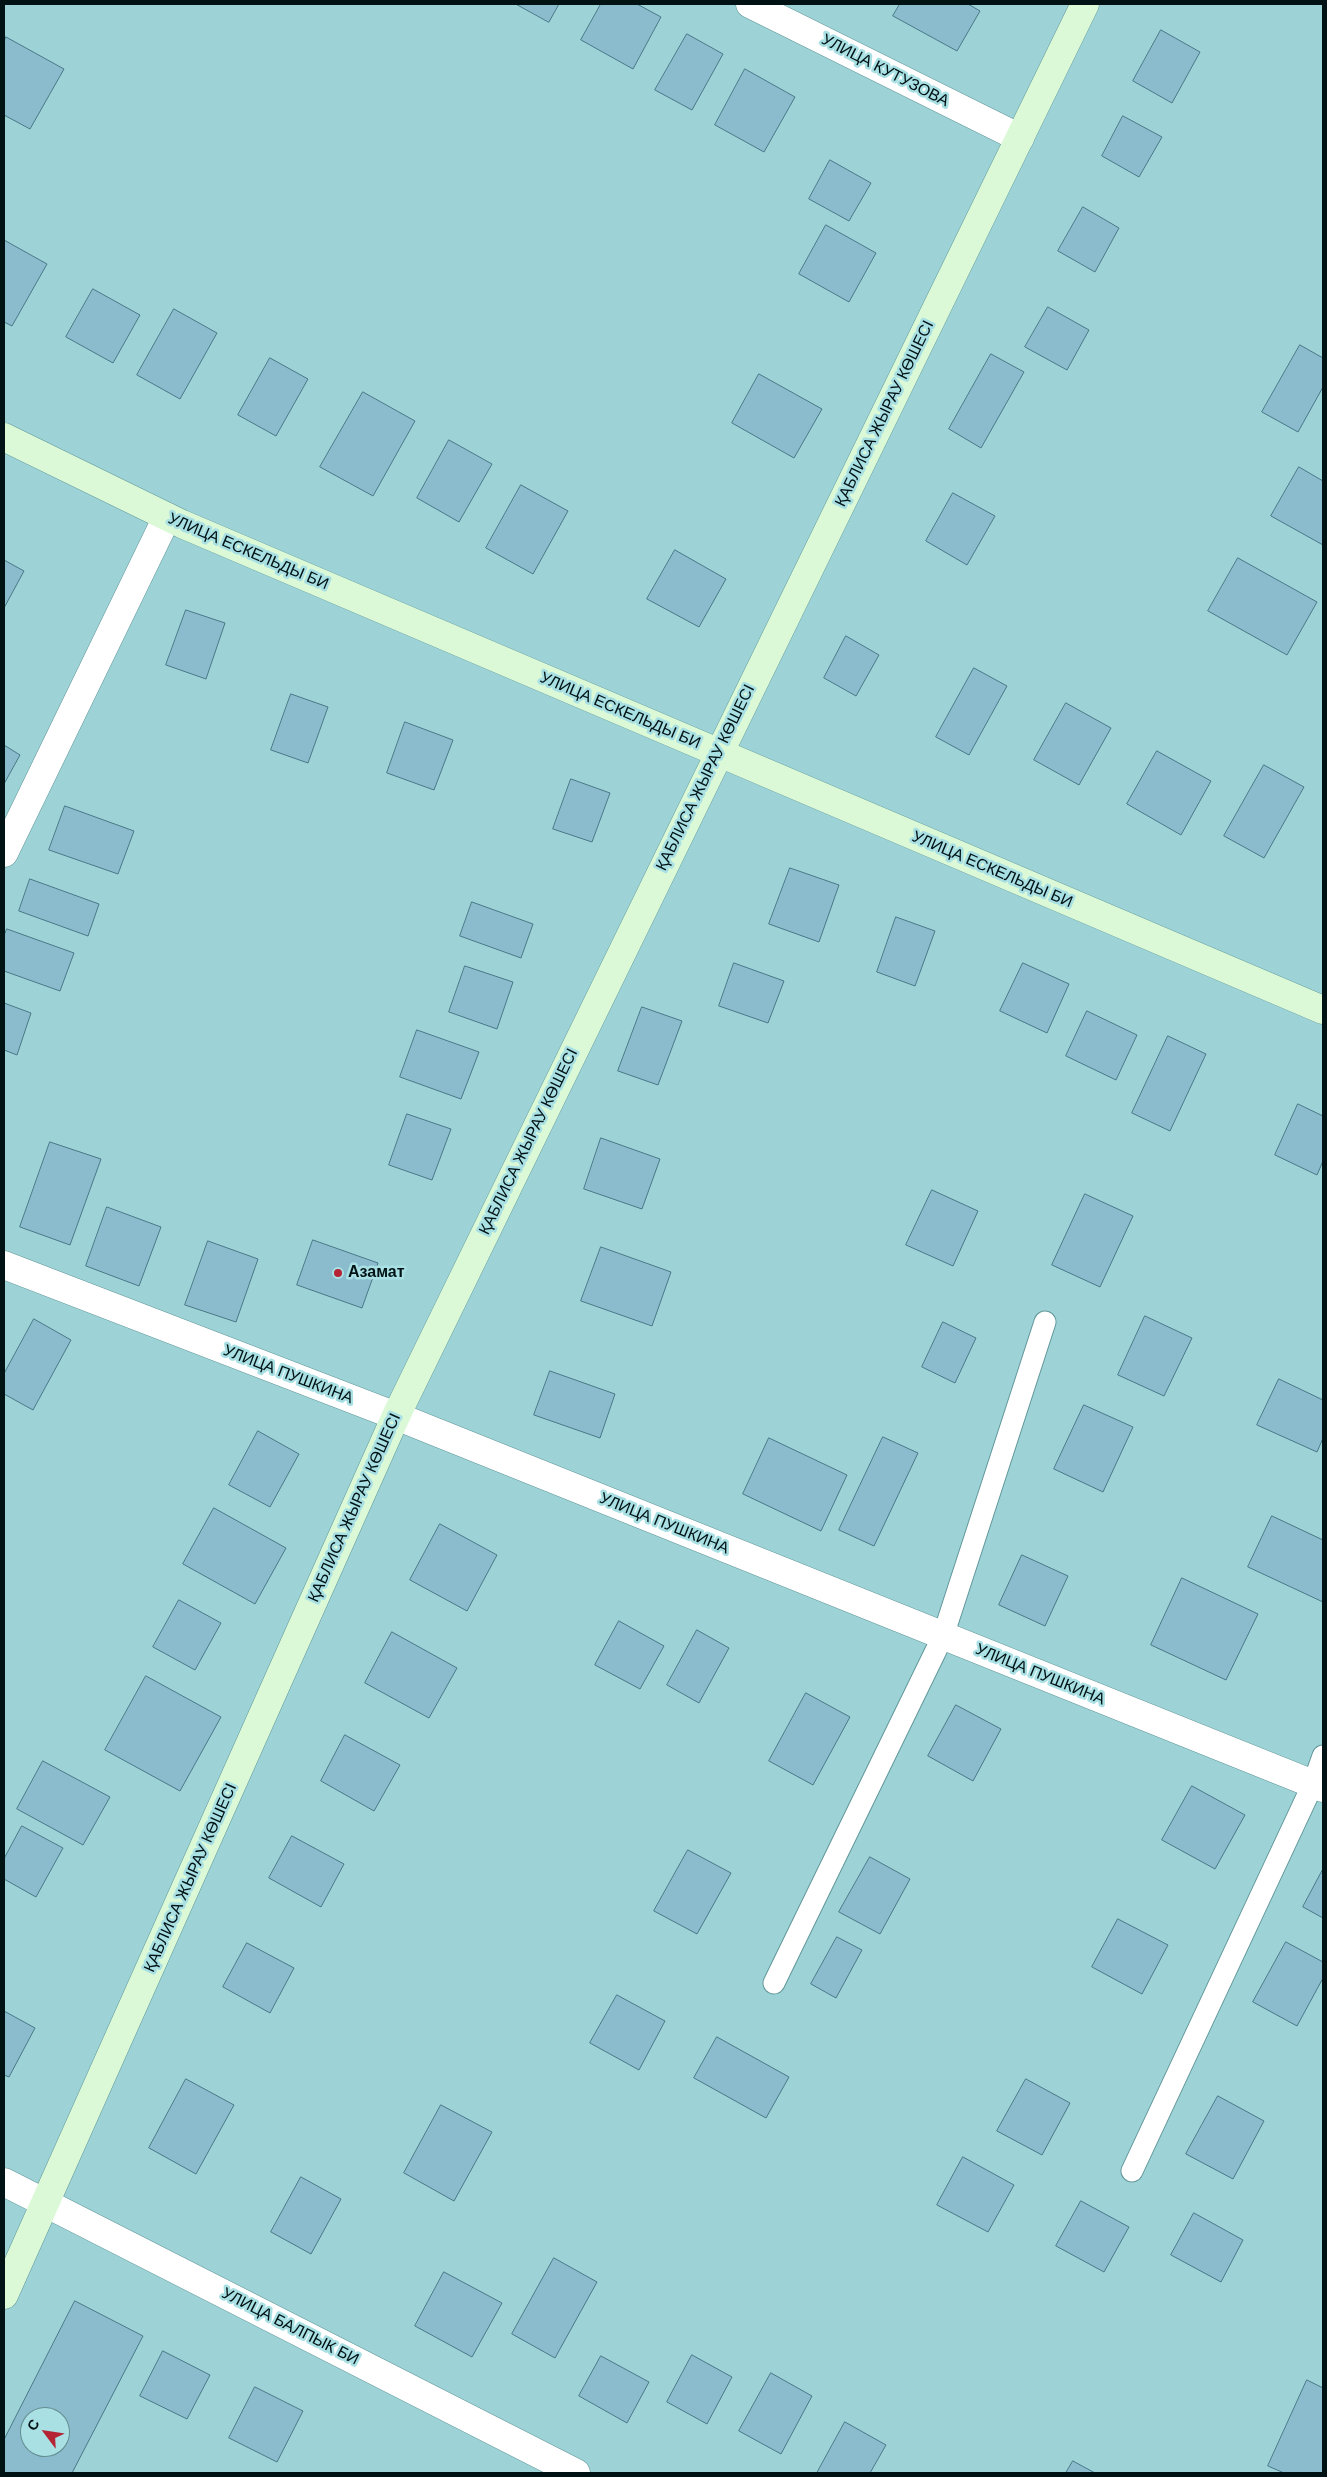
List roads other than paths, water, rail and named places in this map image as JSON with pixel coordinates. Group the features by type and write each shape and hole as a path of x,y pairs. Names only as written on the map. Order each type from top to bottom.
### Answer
{"street":[{"name":"УЛИЦА КУТУЗОВА","path":"750,4 1020,138"},
{"name":"ҚАБЛИСА ЖЫРАУ КӨШЕСІ","path":"4,2294 396,1416 718,753 1086,4"},
{"name":"УЛИЦА ЕСКЕЛЬДЫ БИ","path":"4,437 167,517 1323,1010"},
{"path":"4,853 167,517"},
{"name":"УЛИЦА ПУШКИНА","path":"4,1265 396,1416 1318,1786"},
{"name":"УЛИЦА БАЛПЫК БИ","path":"4,2182 576,2473"}],"lane":[{"path":"774,1983 943,1636 1045,1322"},
{"path":"1132,2171 1318,1786 1323,1756"}],"place":[{"name":"Азамат","path":"338,1273"}]}
